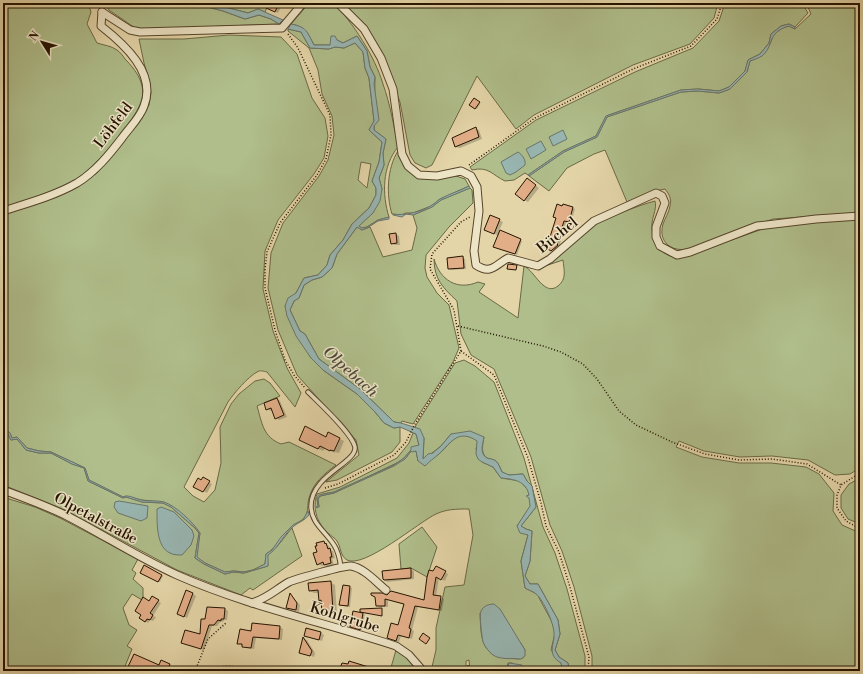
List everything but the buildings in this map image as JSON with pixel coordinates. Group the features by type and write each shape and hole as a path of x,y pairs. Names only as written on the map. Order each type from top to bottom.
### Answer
{"street":[{"path":"283,28 303,3"},
{"path":"338,3 364,29 381,58 393,89 402,154 408,166 419,175 437,176 460,171"},
{"name":"Löhfeld","path":"3,211 58,192 77,182 94,170 106,158 139,116 144,106 148,95 142,70 129,50 101,26 102,12 130,30 140,32 283,28"},
{"name":"Büchel","path":"460,171 471,176 477,187 479,211 474,251 476,265 482,269 490,270 508,258 538,266 550,259 594,221 656,193 662,196 664,203 656,227 656,237 660,246 677,255 690,252 757,226 816,219 860,216"},
{"name":"Olpetalstraße","path":"3,490 37,502 67,516 175,574"},
{"path":"252,603 270,595 289,582 350,566 364,572 386,590"},
{"name":"Kohlgrube","path":"175,574 208,588 252,603 396,646 409,655 423,671"}],"lane":[{"path":"308,392 334,418 352,439 355,448 351,458 323,479 314,492 311,508 317,526 334,545 341,568"}],"path":[{"path":"460,171 535,118 634,69 691,46 717,19 722,3"},
{"path":"283,28 298,48 330,115 331,135 326,159 317,175 280,222 267,252 265,270 265,288 275,330 285,360 294,375 308,392"},
{"path":"314,492 338,484 394,455 406,442 415,424 461,351 458,326 454,310 430,269 432,254 461,222 479,211"},
{"path":"458,326 543,346 561,352 583,364 597,379 619,411 636,426 672,442 705,454 740,460 772,459 807,464 841,485"},
{"path":"461,351 494,375 528,458 546,526 559,552 570,587 588,657 588,671"},
{"path":"860,473 841,485 837,495 837,508 846,522 860,529"},
{"path":"195,671 208,639 226,623"},
{"path":"468,665 468,671"},
{"path":"206,671 225,666 271,669 291,668"}],"green space":[{"path":"3,3 88,3 91,12 87,24 97,43 113,48 120,53 133,68 139,78 143,90 141,102 130,122 113,144 85,173 60,189 3,208"},
{"path":"104,3 193,3 245,19 259,15 271,19 279,24 147,29 135,28 109,10"},
{"path":"210,3 269,3 265,12 258,9 248,13"},
{"path":"309,3 333,3 341,11 356,30 375,63 388,99 398,147 386,172 385,199 389,217 378,220 367,227 362,228 358,226 373,213 382,189 379,178 384,165 383,153 386,139 374,130 375,77 370,67 367,51 357,36 343,43 337,40 330,45 314,45 306,31 291,24"},
{"path":"342,3 718,3 714,18 690,44 633,65 534,115 516,129 477,76 432,165 426,168 415,163 410,155 400,102 375,47"},
{"path":"725,3 807,3 805,8 808,13 795,27 789,24 781,26 771,34 769,43 760,54 748,60 745,71 729,87 719,91 699,89 681,90 606,116 596,136 563,151 528,175 525,173 514,180 505,181 486,170 472,170 470,167 536,120 635,72 693,48 719,21"},
{"path":"809,3 860,3 860,213 773,219 682,250 671,247 664,241 662,236 663,224 671,203 670,197 665,189 651,192 627,202 605,150 567,168 549,191 529,176 564,152 597,137 607,117 681,92 699,91 719,93 730,89 747,72 750,61 759,57 768,48 773,35 782,28 789,26 795,29 811,14 808,7"},
{"path":"288,29 301,32 310,48 344,48 355,43 363,52 365,68 369,78 374,121 369,130 382,142 379,162 372,181 376,188 376,195 369,208 352,224 343,240 330,255 327,265 318,275 304,278 296,293 285,306 311,358 323,370 357,394 384,423 394,428 400,427 400,442 392,452 337,480 326,482 359,455 356,440 297,375 278,330 268,288 271,253 283,223 319,176 328,160 334,135 332,116 322,94 318,70 309,48 288,31","holes":["361,162 371,164 367,188 358,180"]},
{"path":"229,35 281,37 297,54 312,98 325,118 328,136 324,158 314,174 278,220 265,251 263,289 273,331 287,368 301,393 295,407 267,372 259,371 253,374 228,402 184,487 193,496 204,502 215,490 221,463 220,427 231,404 239,394 255,381 264,379 270,383 280,396 257,406 264,429 270,438 281,444 289,442 336,465 323,475 316,483 309,498 306,516 301,521 294,524 266,554 265,564 253,570 244,572 225,572 196,557 200,533 172,506 163,502 142,500 126,496 123,497 89,480 85,468 51,452 27,448 17,437 12,438 10,433 3,428 3,215 59,196 79,186 97,173 140,120 149,105 151,93 139,39 184,39"},
{"path":"398,151 399,157 416,175 453,175 465,179 469,186 440,199 431,206 413,213 401,215 392,214 388,190 392,165"},
{"path":"470,188 472,190 473,203 449,227 426,255 425,268 427,277 437,293 449,305 459,348 453,362 413,424 402,421 401,423 394,422 360,389 319,359 305,334 300,331 290,310 294,301 299,298 304,285 312,280 322,277 332,268 337,254 357,227 362,230 370,227 383,257 412,250 417,228 413,215 432,207 441,200"},
{"path":"655,201 656,206 652,220 652,228 655,242 664,253 680,258 774,225 860,219 860,468 850,474 835,475 808,460 772,456 740,457 704,451 679,441 676,447 702,457 739,463 771,463 806,467 819,474 834,493 833,511 842,525 860,533 860,671 592,671 592,656 574,587 562,551 550,525 531,457 494,369 471,355 461,334 457,301 440,283 434,266 434,259 440,273 450,282 463,285 478,282 485,284 479,292 518,318 524,266 544,286 553,289 563,280 563,260 548,265 573,241 595,224"},
{"path":"464,360 475,366 494,382 524,458 532,486 523,474 508,475 502,472 496,461 487,458 483,454 482,448 484,437 451,434 441,446 423,460 424,438 415,428 416,425 455,363"},
{"path":"3,430 8,434 11,440 17,439 26,450 39,453 51,453 72,464 84,468 88,481 123,498 126,497 142,502 163,503 171,507 199,533 195,558 225,574 233,572 244,573 268,566 267,555 278,546 292,528 302,556 253,590 250,588 241,595 177,570 65,510 3,485"},
{"path":"413,433 416,434 419,445 411,450 397,463 405,459 411,451 416,451 418,461 434,456 439,454 456,438 465,435 478,441 476,449 482,462 493,467 501,478 520,481 528,490 531,506 517,526 528,535 521,561 525,588 537,594 552,622 555,633 551,650 561,663 563,671 524,671 524,669 512,663 508,663 506,671 470,671 469,660 466,661 466,671 431,671 436,650 436,628 445,587 464,585 473,535 469,509 444,511 436,514 378,552 366,558 355,561 347,560 343,556 337,541 324,529 318,520 315,510 317,494 340,487 397,458 409,443","holes":["369,476 334,493 320,496 334,492","480,613 520,642 525,650 523,658 508,658 492,653 487,649 482,637"]},
{"path":"860,478 860,524 848,519 841,508 841,495 849,484"},
{"path":"533,489 543,527 555,553 567,589 585,656 585,671 569,671 568,663 559,657 555,650 560,634 558,620 538,584 530,584 525,576 530,561 532,531 521,526 536,507"},
{"path":"3,497 35,507 60,518 138,559 132,570 136,573 133,579 143,588 143,597 142,600 132,594 123,608 129,625 137,630 127,646 132,649 123,671 3,671"},
{"path":"422,527 437,547 427,577 411,568 401,569 399,544"},
{"path":"396,650 405,655 418,671 390,671"}],"water":[{"path":"193,3 210,3 248,13 258,9 283,20 279,24 271,19 259,15 245,19"},
{"path":"291,24 296,25 306,31 314,45 330,45 331,36 335,36 337,40 343,43 357,36 367,51 370,67 375,77 374,84 379,120 374,126 374,130 386,139 383,153 384,165 379,178 382,189 380,201 373,213 359,226 362,228 367,227 378,220 389,217 389,219 378,221 362,230 357,227 337,254 332,268 322,277 312,280 304,285 299,298 294,301 290,310 300,331 305,334 319,359 360,389 394,422 420,429 424,438 423,459 441,446 451,434 470,431 484,437 482,448 483,454 487,458 496,461 502,472 509,475 523,474 532,486 536,507 521,526 532,531 530,561 525,576 530,584 538,584 558,620 560,634 555,650 559,657 568,663 569,671 563,671 561,663 556,660 552,653 554,629 545,606 536,594 525,588 521,561 528,535 520,533 517,526 530,506 529,498 526,496 529,495 527,490 519,482 501,478 493,467 478,459 476,454 477,441 465,436 460,436 452,441 425,466 418,461 416,451 411,451 405,459 394,466 334,493 320,496 318,499 319,507 316,507 318,506 317,498 319,495 334,492 394,465 404,458 411,450 411,447 419,445 416,434 400,427 394,428 384,423 357,394 323,370 311,358 296,336 287,316 285,306 288,298 296,293 304,278 318,275 327,265 330,255 343,240 352,224 369,208 376,195 376,188 372,181 379,162 382,142 369,130 374,121 369,78 365,68 363,52 355,43 344,48 310,48 301,32 288,29"},
{"path":"789,24 795,27 795,29 789,26 777,32 766,52 761,57 750,61 747,72 730,89 719,93 697,91 681,92 607,117 597,137 564,152 529,176 528,175 563,151 596,136 606,116 681,90 697,89 719,91 729,87 745,71 748,60 760,54 769,43 771,34 781,26"},
{"path":"563,130 567,139 553,146 549,137"},
{"path":"541,141 546,150 531,159 526,149"},
{"path":"518,152 524,158 525,165 510,175 506,173 501,162"},
{"path":"469,186 470,188 441,200 432,207 413,215 406,214 423,210 443,197"},
{"path":"393,214 406,214 402,217 393,215"},
{"path":"3,428 10,433 12,438 17,437 27,448 51,452 85,468 89,480 123,497 128,496 144,501 161,501 174,507 189,519 200,533 197,557 205,563 225,572 233,571 244,572 253,570 265,564 266,554 272,550 281,537 293,525 303,520 308,511 309,515 305,519 290,529 275,549 268,555 268,566 244,573 233,572 225,574 195,558 199,533 171,507 163,503 142,502 126,497 123,498 88,481 84,468 72,464 51,453 39,453 26,450 17,439 11,440"},
{"path":"119,501 148,506 147,518 141,521 118,513 114,507 115,502"},
{"path":"161,507 174,512 192,530 194,536 191,545 182,555 171,554 165,550 162,545 158,534 157,521 157,509"},
{"path":"494,604 500,609 525,650 525,656 521,659 496,657 486,648 484,644 480,617 481,611 486,606"},
{"path":"509,663 522,665 524,671 506,671"}],"water label":[{"name":"Olpebach","path":"351,371"}]}
